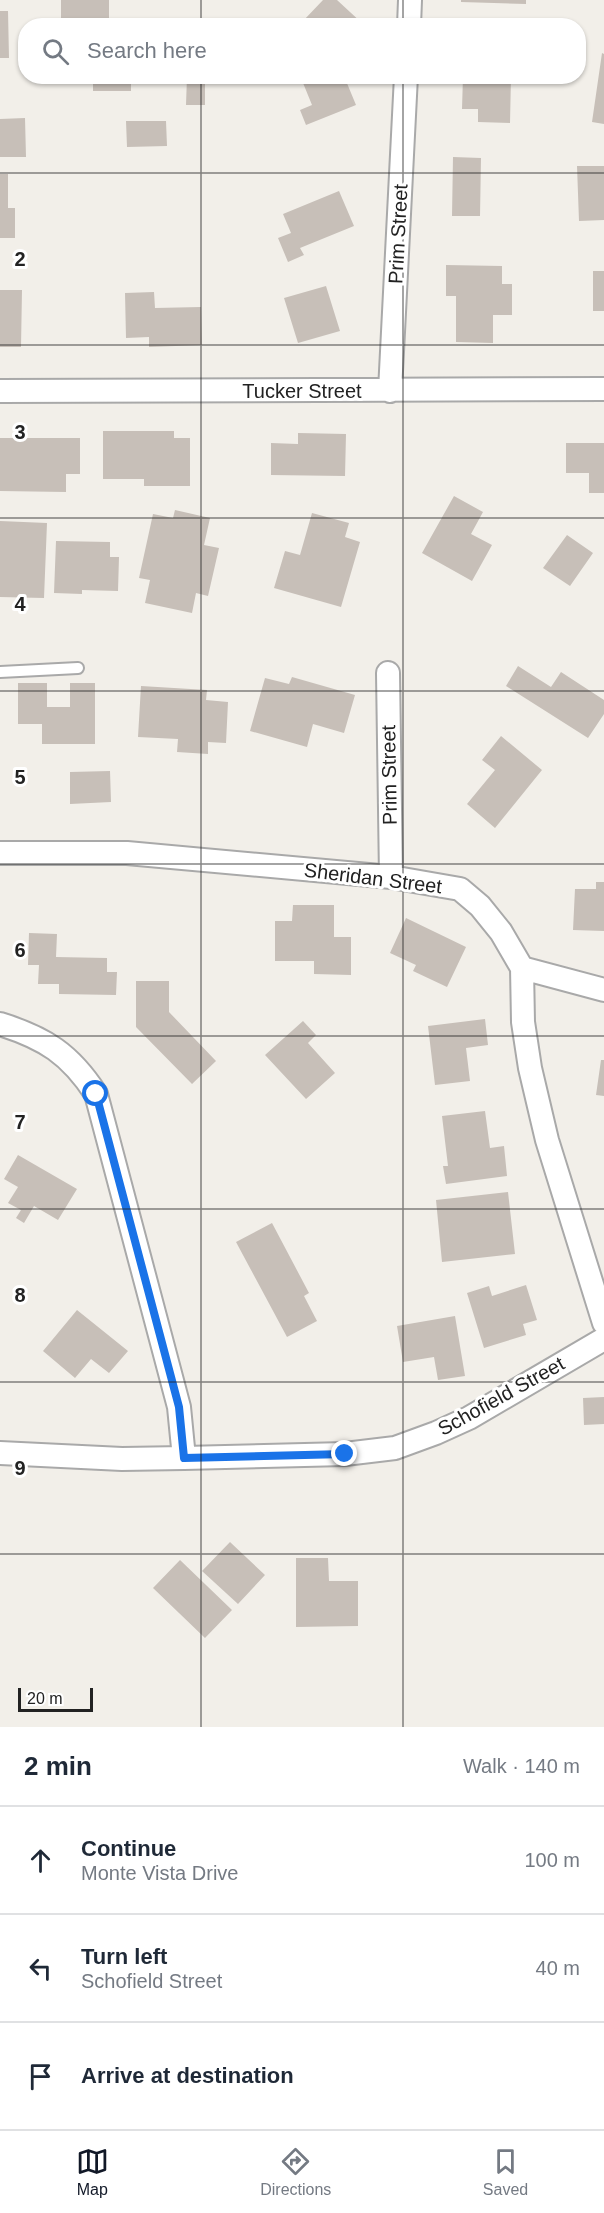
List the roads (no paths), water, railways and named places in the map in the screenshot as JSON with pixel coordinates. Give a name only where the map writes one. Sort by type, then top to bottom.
[{"type":"street","points":[[409,18],[410,0]]},
{"type":"street","name":"Prim Street","points":[[390,391],[406,84]]},
{"type":"street","name":"Tucker Street","points":[[0,392],[604,390]]},
{"type":"street","name":"Prim Street","points":[[388,673],[391,877]]},
{"type":"street","name":"Sheridan Street","points":[[0,853],[127,853],[391,877],[460,889],[480,906],[501,932],[522,968],[523,1022],[530,1068],[548,1140],[604,1323]]},
{"type":"street","points":[[522,968],[604,990]]},
{"type":"street","points":[[0,1024],[21,1030],[67,1057],[82,1072],[96,1094],[179,1407],[184,1458]]},
{"type":"street","name":"Schofield Street","points":[[0,1453],[184,1458],[334,1454],[394,1448],[469,1418],[604,1339]]},
{"type":"lane","points":[[0,672],[78,668]]}]
